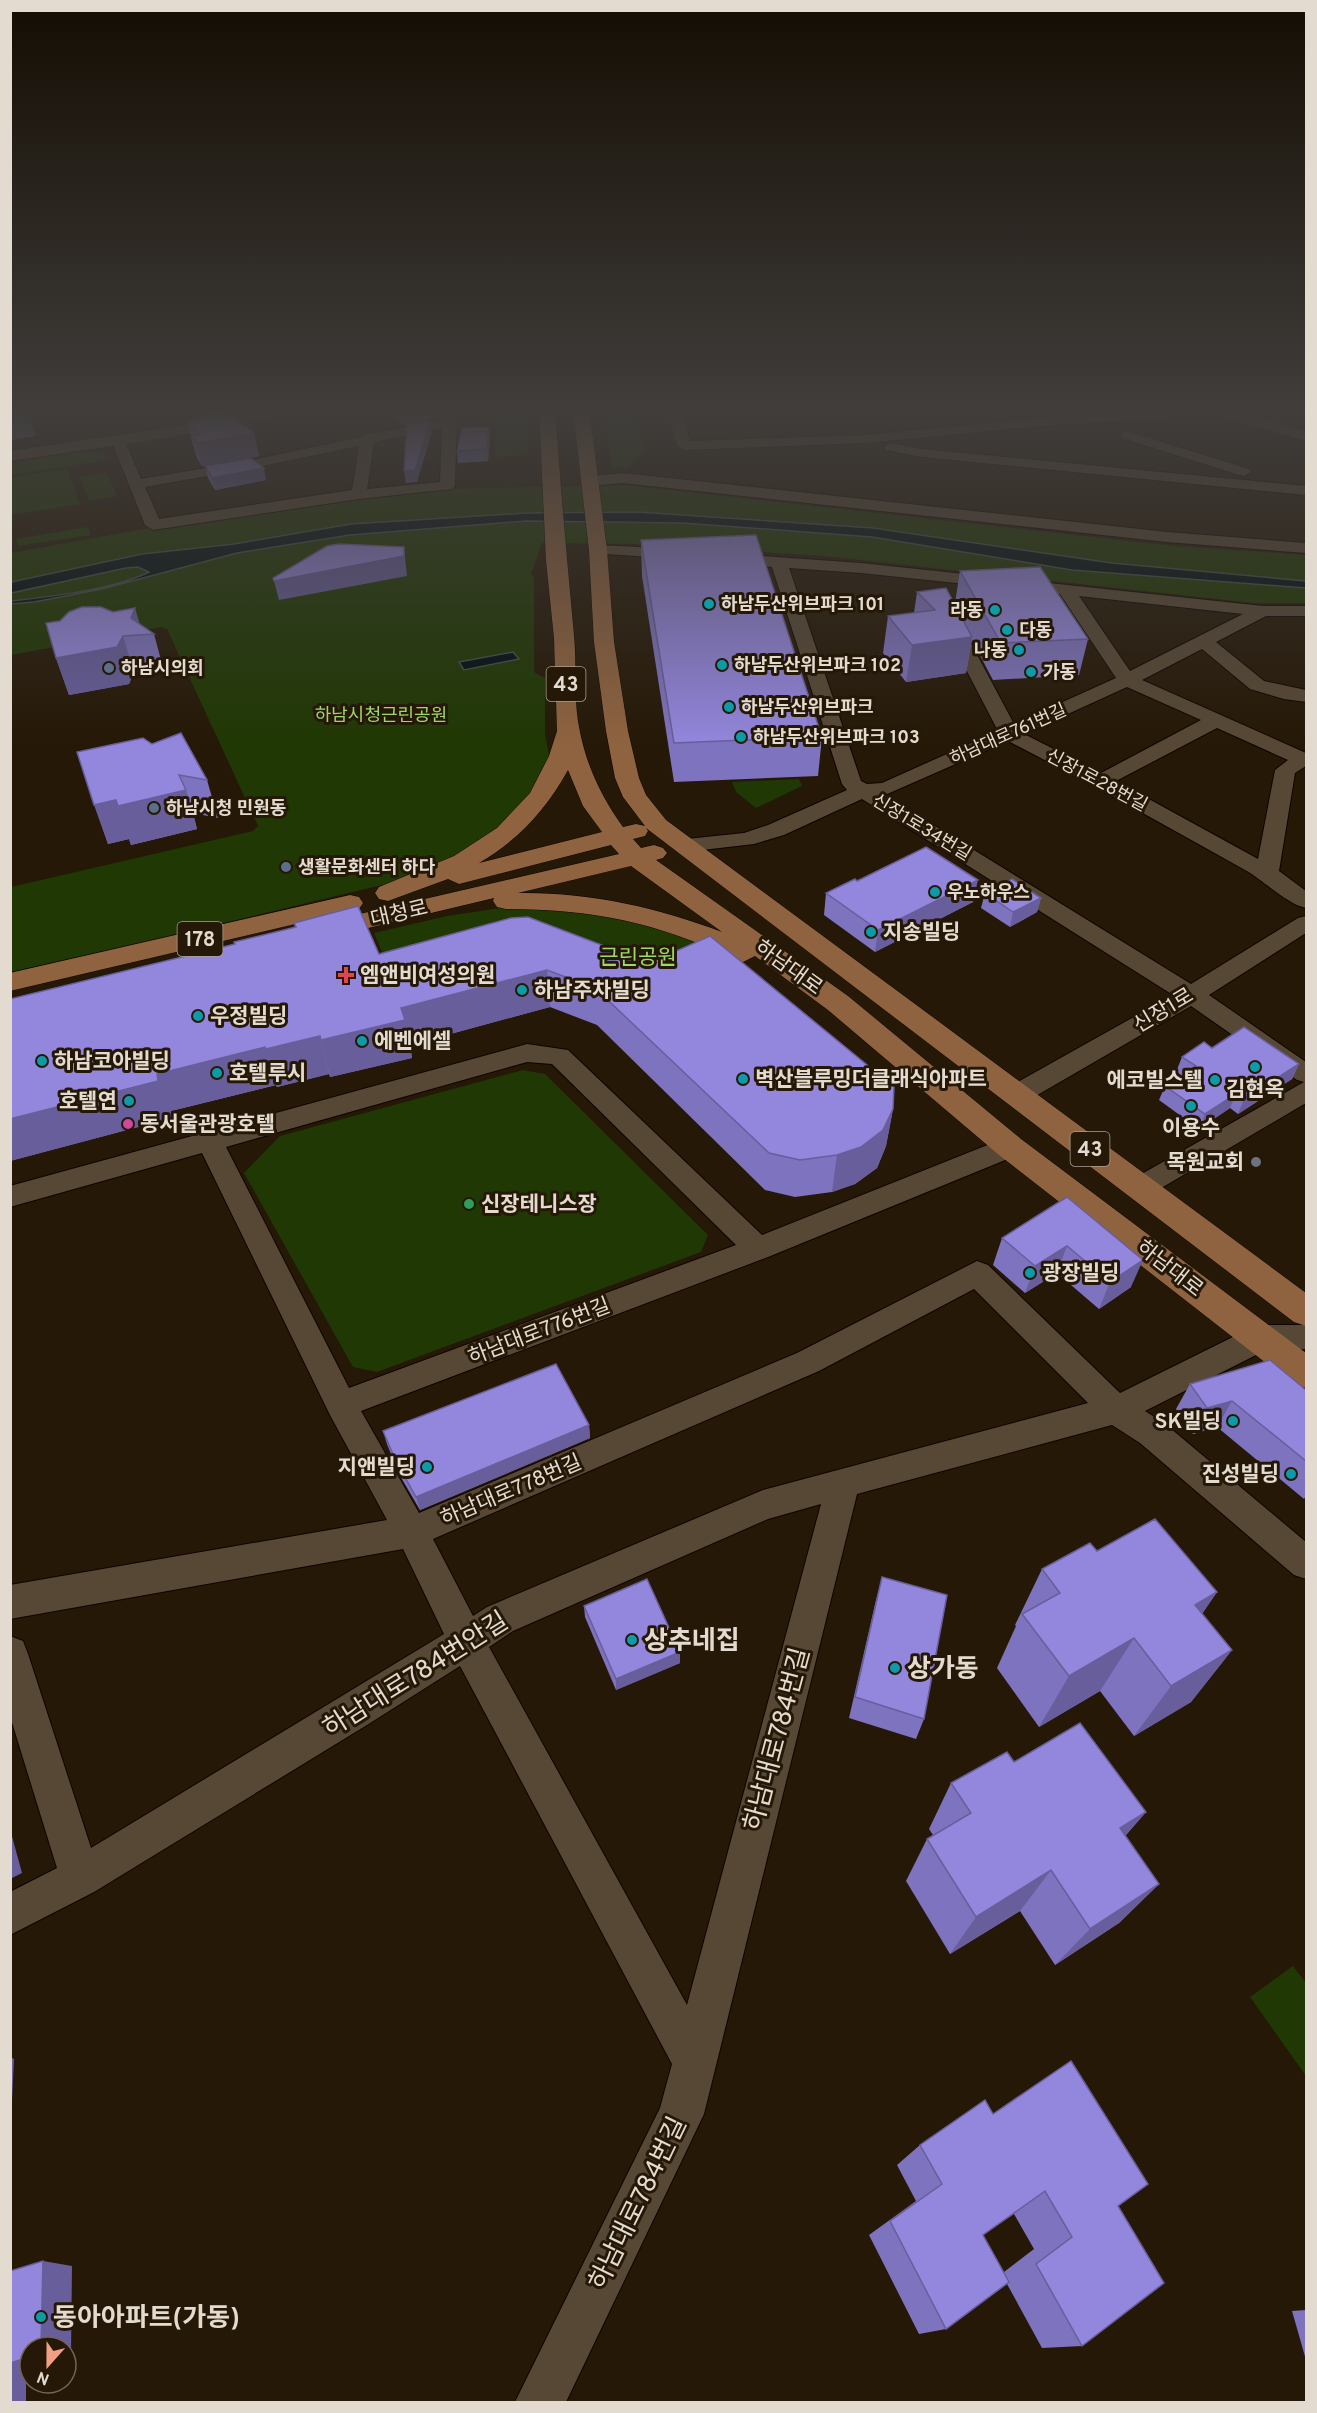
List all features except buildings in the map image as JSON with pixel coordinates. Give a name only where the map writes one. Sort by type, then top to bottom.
[{"type":"main road","name":"하남대로","points":[[554,521],[564,638],[568,731],[583,782],[595,806],[636,858],[838,1003],[1010,1147],[1306,1373]]},
{"type":"main road","name":"하남대로","points":[[595,521],[604,642],[617,731],[627,778],[635,797],[657,825],[1306,1312]]},
{"type":"main road","points":[[393,903],[494,843],[526,817],[536,805],[557,768],[568,731]]},
{"type":"main road","points":[[577,763],[587,767],[593,787],[599,790],[615,789],[627,778]]},
{"type":"main road","name":"대청로","points":[[191,966],[657,825]]},
{"type":"main road","name":"대청로","points":[[10,982],[393,903],[636,858],[685,845]]},
{"type":"main road","points":[[393,903],[542,900],[615,909],[700,933],[838,1003]]},
{"type":"street","points":[[151,521],[153,525],[182,521]]},
{"type":"street","points":[[1016,521],[1167,537],[1306,548]]},
{"type":"street","points":[[597,547],[692,555]]},
{"type":"street","points":[[746,560],[927,576],[1263,611],[1306,611]]},
{"type":"street","name":"신장1로34번길","points":[[778,562],[852,784],[1190,994],[1306,1074]]},
{"type":"street","points":[[927,576],[1009,734]]},
{"type":"street","points":[[1066,590],[1126,680],[1305,759]]},
{"type":"street","name":"하남대로761번길","points":[[685,845],[746,839],[776,830],[862,792],[886,789],[1126,680],[1263,611]]},
{"type":"street","points":[[1203,641],[1257,685],[1284,693],[1306,696]]},
{"type":"street","points":[[1101,781],[1217,720]]},
{"type":"street","name":"신장1로28번길","points":[[1009,734],[1101,781],[1266,873],[1306,901]]},
{"type":"street","points":[[1266,873],[1285,770],[1305,759]]},
{"type":"street","name":"하남대로761번길","points":[[657,825],[746,839]]},
{"type":"street","name":"신장1로","points":[[1018,1094],[1175,1005],[1306,923]]},
{"type":"street","points":[[10,1197],[527,1053],[559,1056],[758,1249]]},
{"type":"street","points":[[1141,1187],[1306,1091]]},
{"type":"street","points":[[210,1142],[341,1406],[412,1532],[466,1641],[695,2063]]},
{"type":"street","name":"하남대로776번길","points":[[341,1406],[758,1249],[1010,1147]]},
{"type":"street","name":"하남대로778번길","points":[[10,1602],[412,1532],[808,1362],[977,1273],[1116,1410]]},
{"type":"street","points":[[843,1483],[1116,1410],[1260,1338],[1306,1337]]},
{"type":"street","points":[[1116,1410],[1152,1433],[1306,1563]]},
{"type":"street","name":"하남대로784번안길","points":[[10,1914],[80,1878],[354,1712],[500,1619],[763,1505],[843,1483]]},
{"type":"street","name":"하남대로784번길","points":[[540,2403],[681,2114],[744,1860],[843,1483]]},
{"type":"street","points":[[10,1654],[80,1878]]},
{"type":"green space","name":"하남시청근린공원","points":[[196,521],[945,521],[1174,546],[1306,555],[1306,603],[1254,603],[824,556],[634,544],[542,543],[531,574],[534,577],[534,668],[535,673],[545,678],[545,734],[551,766],[507,827],[436,872],[11,974],[11,887],[253,831],[258,826],[167,629],[161,627],[11,655],[11,553]]},
{"type":"green space","points":[[88,527],[91,535],[18,546],[16,539]]},
{"type":"green space","points":[[799,779],[802,786],[756,808],[736,792],[732,782]]},
{"type":"green space","name":"근린공원","points":[[507,907],[610,914],[697,940],[725,957],[397,988],[374,933],[447,916]]},
{"type":"green space","name":"신장테니스장","points":[[523,1070],[545,1074],[708,1235],[701,1252],[377,1372],[353,1367],[244,1173],[280,1136]]},
{"type":"green space","points":[[1293,1966],[1306,1983],[1306,2076],[1250,1997]]},
{"type":"shaded area","points":[[405,521],[764,521],[873,528],[1112,563],[1306,581],[1306,588],[1072,570],[872,537],[683,523],[526,521],[350,535],[237,553],[102,589],[11,604],[12,601],[100,588],[149,572],[138,567],[126,568],[11,593],[11,582],[142,554],[234,544],[351,524]]},
{"type":"shaded area","points":[[513,652],[519,659],[464,670],[459,662]]},
{"type":"place","name":"하남두산위브파크 101","points":[[709,604]]},
{"type":"place","name":"라동","points":[[995,610]]},
{"type":"place","name":"다동","points":[[1007,630]]},
{"type":"place","name":"나동","points":[[1019,650]]},
{"type":"place","name":"하남두산위브파크 102","points":[[722,665]]},
{"type":"place","name":"하남시의회","points":[[109,668]]},
{"type":"place","name":"가동","points":[[1031,672]]},
{"type":"place","name":"하남두산위브파크","points":[[729,707]]},
{"type":"place","name":"하남두산위브파크 103","points":[[741,737]]},
{"type":"place","name":"하남시청 민원동","points":[[154,808]]},
{"type":"place","name":"생활문화센터 하다","points":[[286,867]]},
{"type":"place","name":"우노하우스","points":[[935,892]]},
{"type":"place","name":"지송빌딩","points":[[871,932]]},
{"type":"place","name":"엠앤비여성의원","points":[[346,975]]},
{"type":"place","name":"하남주차빌딩","points":[[522,990]]},
{"type":"place","name":"우정빌딩","points":[[198,1016]]},
{"type":"place","name":"에벤에셀","points":[[362,1041]]},
{"type":"place","name":"하남코아빌딩","points":[[42,1061]]},
{"type":"place","name":"김현옥","points":[[1255,1067]]},
{"type":"place","name":"호텔루시","points":[[217,1073]]},
{"type":"place","name":"벽산블루밍더클래식아파트","points":[[743,1079]]},
{"type":"place","name":"에코빌스텔","points":[[1215,1080]]},
{"type":"place","name":"호텔연","points":[[129,1101]]},
{"type":"place","name":"이용수","points":[[1191,1106]]},
{"type":"place","name":"동서울관광호텔","points":[[128,1124]]},
{"type":"place","name":"목원교회","points":[[1256,1162]]},
{"type":"place","name":"신장테니스장","points":[[469,1204]]},
{"type":"place","name":"광장빌딩","points":[[1030,1273]]},
{"type":"place","name":"SK빌딩","points":[[1233,1421]]},
{"type":"place","name":"지앤빌딩","points":[[427,1467]]},
{"type":"place","name":"진성빌딩","points":[[1291,1474]]},
{"type":"place","name":"상추네집","points":[[632,1640]]},
{"type":"place","name":"상가동","points":[[895,1668]]},
{"type":"place","name":"동아아파트(가동)","points":[[41,2317]]}]
